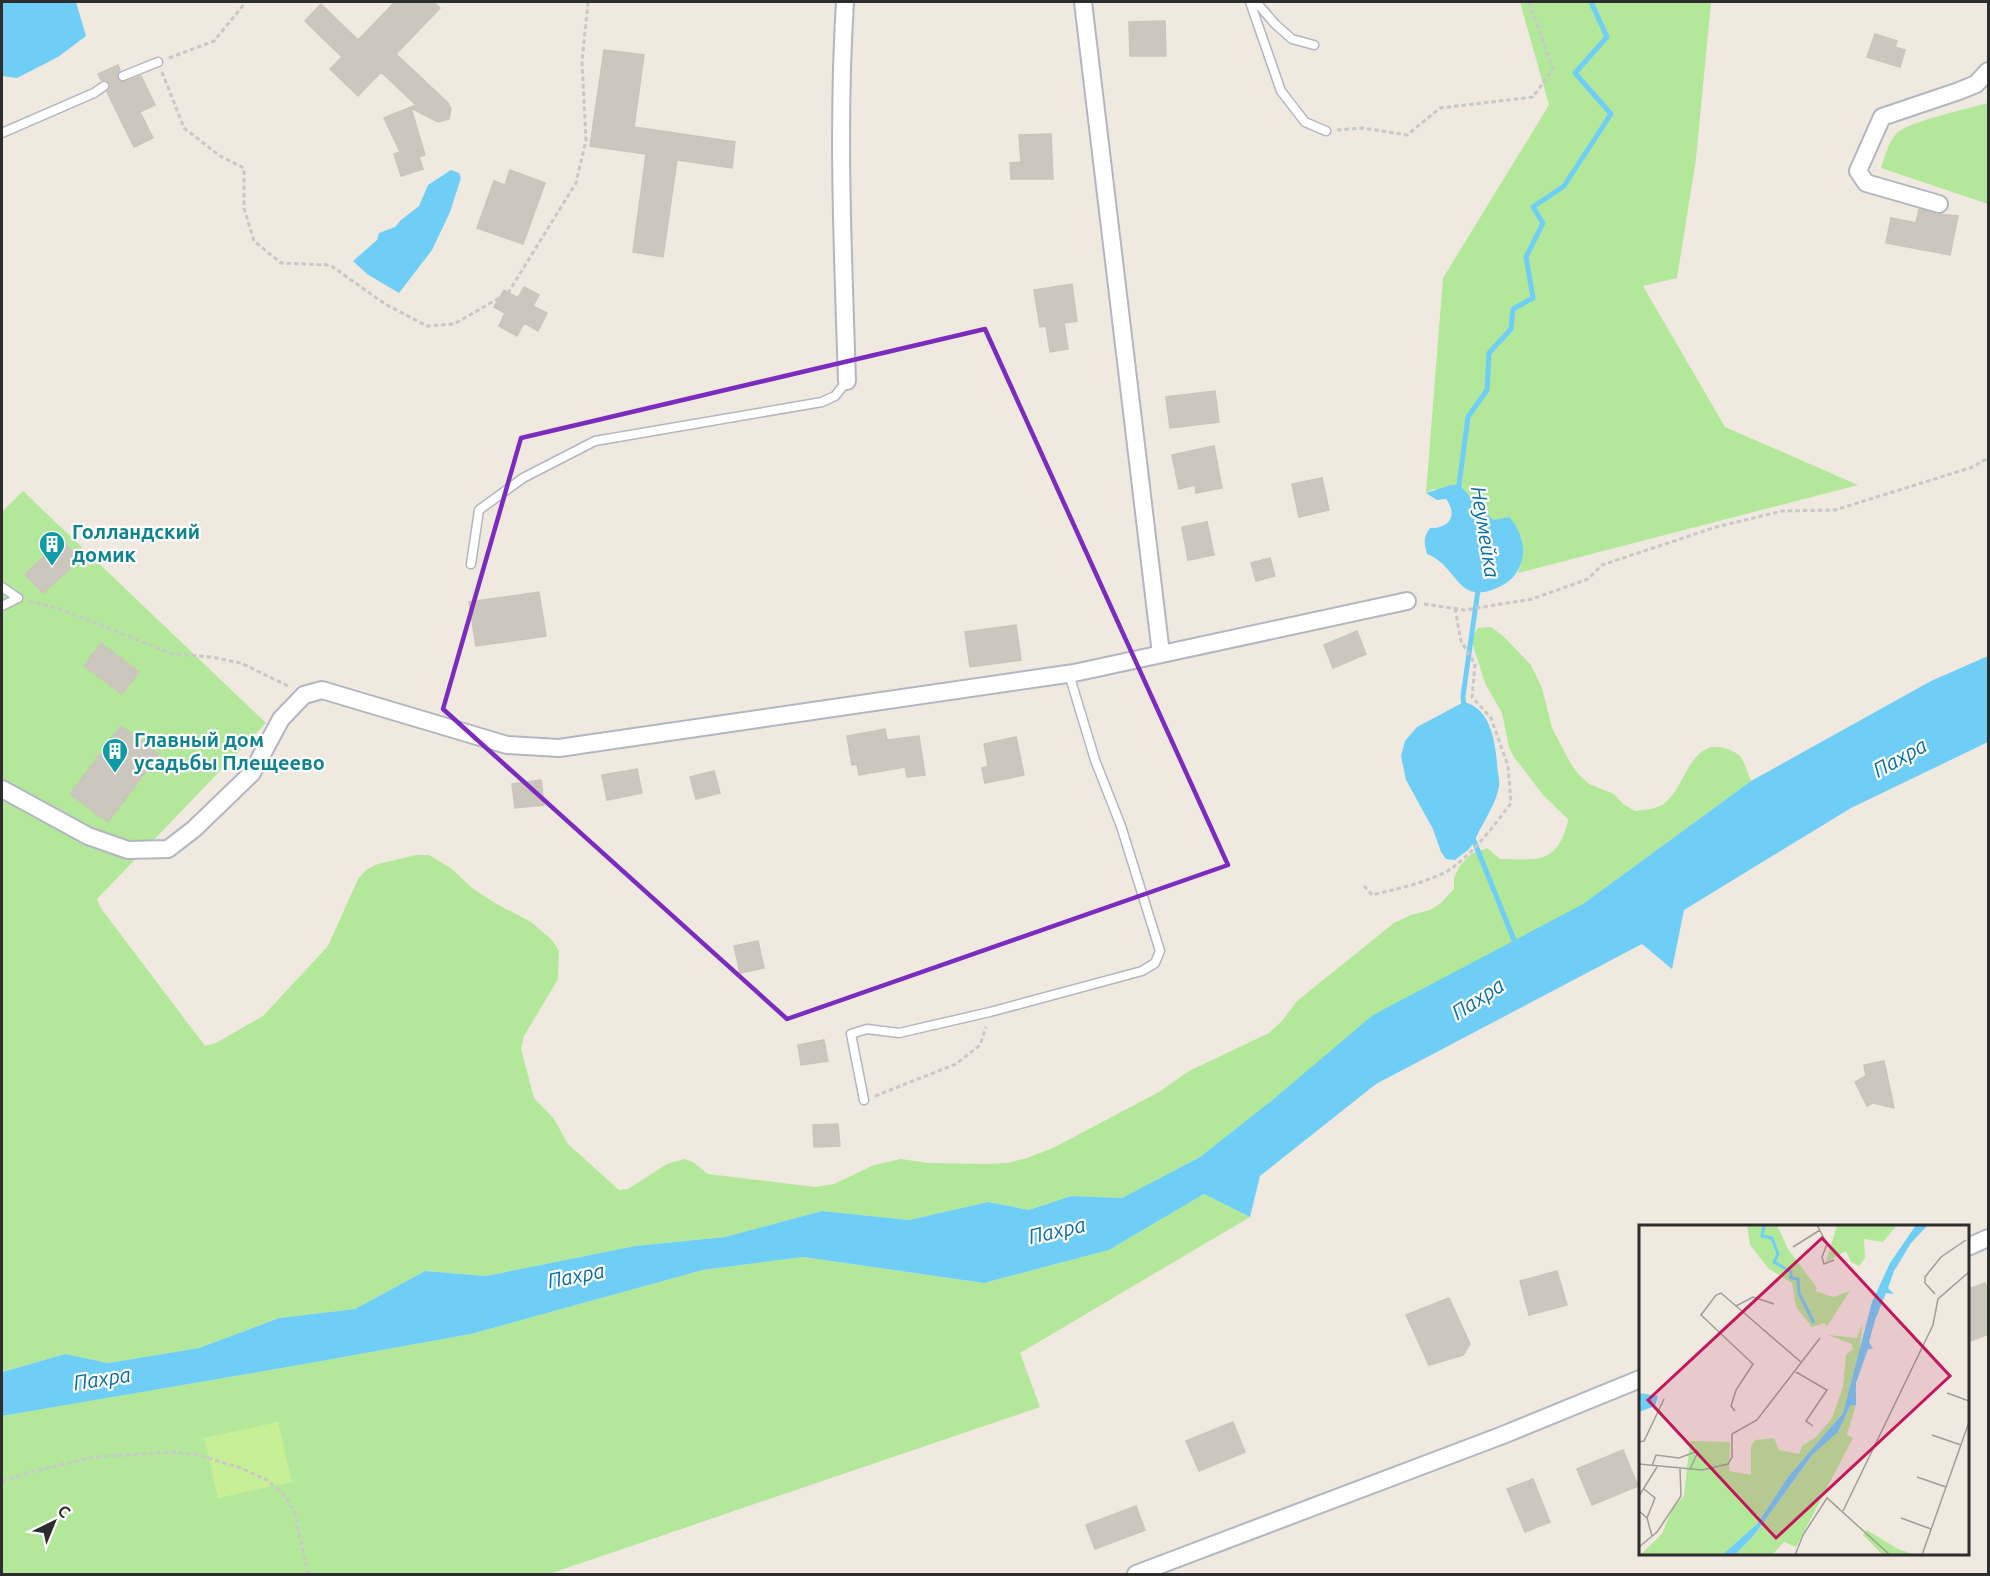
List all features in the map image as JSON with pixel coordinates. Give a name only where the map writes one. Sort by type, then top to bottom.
[{"type":"street","points":[[845,2],[840,72],[847,381]]},
{"type":"street","points":[[1083,2],[1161,654]]},
{"type":"street","points":[[1939,204],[1866,183],[1858,171],[1882,117],[1976,84],[1989,71]]},
{"type":"street","points":[[2,789],[88,836],[128,850],[168,849],[194,829],[252,773],[281,719],[304,695],[322,690],[507,745],[559,748],[1068,674],[1407,601]]},
{"type":"street","points":[[1969,1247],[1989,1238]]},
{"type":"street","points":[[1136,1575],[1503,1435],[1639,1380]]},
{"type":"lane","points":[[1250,2],[1281,90],[1305,122],[1326,131]]},
{"type":"lane","points":[[1256,2],[1292,39],[1314,45]]},
{"type":"lane","points":[[123,76],[158,62]]},
{"type":"lane","points":[[2,133],[94,93],[104,86]]},
{"type":"lane","points":[[471,564],[479,510],[523,478],[595,441],[822,402],[835,396],[847,381]]},
{"type":"lane","points":[[2,587],[18,598],[2,606]]},
{"type":"lane","points":[[864,1100],[851,1034],[867,1029],[899,1032],[990,1012],[1142,971],[1155,963],[1160,951],[1068,674]]},
{"type":"path","points":[[246,2],[214,41],[158,62],[184,128],[220,156],[244,168],[244,208],[254,241],[280,263],[330,266],[385,304],[427,326],[454,324],[508,293],[576,183],[586,140],[582,62],[588,2]]},
{"type":"path","points":[[1326,131],[1363,128],[1407,135],[1440,108],[1533,98],[1553,69],[1529,2]]},
{"type":"path","points":[[1407,601],[1465,610],[1532,599],[1588,579],[1602,565],[1716,527],[1782,511],[1835,510],[1973,467],[1989,458]]},
{"type":"path","points":[[18,598],[60,609],[173,654],[211,657],[241,663],[304,695]]},
{"type":"path","points":[[1364,886],[1372,895],[1408,886],[1450,869],[1494,826],[1511,802],[1508,766],[1491,718],[1472,697],[1475,664],[1461,642],[1455,608]]},
{"type":"path","points":[[864,1100],[956,1064],[980,1045],[990,1012]]},
{"type":"path","points":[[2,1481],[93,1457],[174,1452],[199,1455],[241,1467],[267,1480],[286,1497],[295,1514],[308,1575]]},
{"type":"highlighted area","points":[[985,329],[1228,865],[787,1019],[443,709],[521,438]]},
{"type":"green space","points":[[1520,2],[1711,2],[1696,159],[1677,278],[1643,286],[1725,427],[1858,485],[1518,573],[1523,555],[1501,518],[1493,521],[1477,502],[1434,489],[1426,493],[1443,278],[1549,105]]},
{"type":"green space","points":[[1988,103],[1988,204],[1881,168],[1891,142],[1902,129],[1925,120]]},
{"type":"green space","points":[[23,491],[266,723],[97,899],[100,907],[205,1046],[216,1043],[263,1016],[328,946],[358,879],[366,870],[378,864],[416,855],[429,855],[452,869],[472,888],[531,922],[552,940],[559,951],[558,979],[524,1036],[521,1049],[534,1098],[554,1119],[568,1144],[619,1190],[628,1189],[667,1164],[684,1159],[693,1162],[708,1174],[815,1187],[834,1184],[874,1165],[901,1159],[928,1163],[988,1164],[1007,1163],[1027,1158],[1053,1148],[1159,1092],[1189,1071],[1269,1033],[1282,1021],[1297,1001],[1394,923],[1430,910],[1441,903],[1454,889],[1454,878],[1459,867],[1471,854],[1487,848],[1500,859],[1522,860],[1548,855],[1560,842],[1568,819],[1543,795],[1509,747],[1502,713],[1485,683],[1471,639],[1478,628],[1491,627],[1531,665],[1542,688],[1552,728],[1579,775],[1589,784],[1614,794],[1623,804],[1635,811],[1662,805],[1670,798],[1697,757],[1705,750],[1715,747],[1729,750],[1740,756],[1751,781],[1583,904],[1276,1097],[1200,1157],[1122,1198],[1071,1196],[1029,1210],[988,1202],[909,1220],[822,1211],[725,1237],[635,1246],[486,1276],[425,1271],[355,1309],[279,1318],[199,1348],[108,1363],[65,1354],[2,1372],[2,512]]},
{"type":"green space","points":[[1204,1194],[1250,1217],[1020,1353],[1040,1407],[549,1574],[2,1574],[2,1416],[471,1334],[703,1270],[803,1257],[984,1283],[1109,1250]]},
{"type":"green space","points":[[278,1422],[292,1482],[218,1498],[204,1438]]},
{"type":"water","points":[[2,2],[76,2],[86,36],[58,57],[17,78],[2,76]]},
{"type":"water","points":[[451,170],[459,173],[461,178],[450,212],[432,250],[399,293],[367,274],[353,261],[377,240],[379,233],[395,227],[419,206],[428,185]]},
{"type":"water","points":[[1451,485],[1459,485],[1493,520],[1509,517],[1519,531],[1523,555],[1516,573],[1504,585],[1485,592],[1466,589],[1446,567],[1427,554],[1426,534],[1430,528],[1437,528],[1447,523],[1450,520],[1451,510],[1446,499],[1437,500],[1426,493]]},
{"type":"water","name":"Пахра","points":[[1988,656],[1988,742],[1851,808],[1684,910],[1672,969],[1642,944],[1376,1084],[1260,1176],[1250,1217],[1204,1194],[1109,1250],[984,1283],[803,1257],[703,1270],[471,1334],[2,1416],[2,1372],[65,1354],[108,1363],[199,1348],[279,1318],[355,1309],[425,1271],[486,1276],[635,1246],[725,1237],[822,1211],[909,1220],[988,1202],[1029,1210],[1071,1196],[1122,1198],[1200,1157],[1276,1097],[1373,1015],[1583,904],[1751,781],[1931,681]]},
{"type":"water","points":[[1464,702],[1480,711],[1490,726],[1495,745],[1499,783],[1498,793],[1474,842],[1455,860],[1446,859],[1441,852],[1433,829],[1406,780],[1401,756],[1405,741],[1417,727]]},
{"type":"building","points":[[395,2],[433,2],[440,8],[396,54],[448,103],[451,109],[449,119],[438,122],[411,108],[425,155],[419,157],[423,169],[401,176],[394,154],[400,152],[384,118],[416,105],[381,72],[358,96],[330,69],[342,57],[305,21],[321,4],[358,40]]},
{"type":"building","points":[[1165,21],[1166,56],[1130,56],[1129,22]]},
{"type":"building","points":[[1875,34],[1897,41],[1895,47],[1905,50],[1900,67],[1867,57]]},
{"type":"building","points":[[604,50],[644,55],[634,127],[735,142],[732,168],[677,160],[663,257],[633,252],[646,154],[590,146]]},
{"type":"building","points":[[118,65],[119,81],[125,82],[141,76],[155,105],[140,112],[153,138],[134,147],[107,92],[110,83],[101,80],[98,74]]},
{"type":"building","points":[[1051,134],[1053,179],[1011,179],[1010,163],[1021,162],[1019,135]]},
{"type":"building","points":[[510,170],[545,183],[523,244],[477,228],[494,181],[505,185]]},
{"type":"building","points":[[1919,209],[1936,214],[1958,216],[1950,255],[1886,243],[1891,218],[1916,223]]},
{"type":"building","points":[[1072,284],[1077,321],[1064,323],[1068,349],[1050,352],[1046,326],[1040,327],[1034,290]]},
{"type":"building","points":[[524,287],[539,295],[533,306],[547,313],[538,331],[524,323],[517,336],[499,326],[505,313],[494,307],[504,290],[518,298]]},
{"type":"building","points":[[1215,391],[1219,422],[1170,428],[1166,397]]},
{"type":"building","points":[[1214,446],[1222,488],[1196,493],[1195,485],[1179,489],[1172,455]]},
{"type":"building","points":[[1322,478],[1329,510],[1299,517],[1292,484]]},
{"type":"building","points":[[1207,522],[1214,555],[1188,560],[1182,527]]},
{"type":"building","name":"Голландский домик","points":[[62,540],[80,560],[43,593],[25,574]]},
{"type":"building","points":[[1270,558],[1275,576],[1256,581],[1251,563]]},
{"type":"building","points":[[539,592],[546,636],[476,646],[469,602]]},
{"type":"building","points":[[1016,625],[1021,660],[970,667],[965,632]]},
{"type":"building","points":[[1357,631],[1366,654],[1333,668],[1324,645]]},
{"type":"building","points":[[101,643],[139,672],[122,694],[84,666]]},
{"type":"building","name":"Главный дом усадьбы Плещеево","points":[[121,726],[159,754],[108,822],[70,794]]},
{"type":"building","points":[[885,729],[887,740],[919,736],[925,775],[907,777],[905,767],[859,775],[857,764],[852,765],[847,736]]},
{"type":"building","points":[[1016,737],[1024,775],[985,783],[982,768],[988,766],[984,744]]},
{"type":"building","points":[[637,769],[642,793],[607,800],[602,775]]},
{"type":"building","points":[[714,771],[720,793],[696,799],[690,777]]},
{"type":"building","points":[[541,780],[544,805],[515,808],[512,784]]},
{"type":"building","points":[[758,941],[764,968],[740,973],[734,946]]},
{"type":"building","points":[[824,1040],[828,1061],[801,1065],[798,1045]]},
{"type":"building","points":[[1884,1061],[1894,1108],[1873,1103],[1867,1106],[1855,1082],[1866,1076],[1864,1065]]},
{"type":"building","points":[[838,1124],[840,1146],[814,1147],[813,1125]]},
{"type":"building","points":[[1557,1271],[1567,1305],[1529,1315],[1520,1281]]},
{"type":"building","points":[[1985,1283],[1989,1293],[1989,1334],[1969,1342],[1969,1289]]},
{"type":"building","points":[[1449,1298],[1470,1344],[1463,1355],[1429,1365],[1406,1315]]},
{"type":"building","points":[[1233,1422],[1245,1452],[1199,1471],[1186,1441]]},
{"type":"building","points":[[1623,1450],[1638,1486],[1592,1505],[1577,1469]]},
{"type":"building","points":[[1533,1479],[1550,1522],[1525,1532],[1507,1489]]},
{"type":"building","points":[[1136,1506],[1145,1530],[1095,1549],[1086,1525]]},
{"type":"waterway","name":"Неумейка","points":[[1460,492],[1468,417],[1487,390],[1489,353],[1511,329],[1513,309],[1533,298],[1526,257],[1543,223],[1533,207],[1564,186],[1611,114],[1575,73],[1607,37],[1591,2]]},
{"type":"waterway","name":"Неумейка","points":[[1464,708],[1463,696],[1478,590]]},
{"type":"waterway","name":"Неумейка","points":[[1472,836],[1516,945]]},
{"type":"place","name":"Голландский домик","points":[[52,567]]},
{"type":"place","name":"Главный дом усадьбы Плещеево","points":[[115,774]]}]
